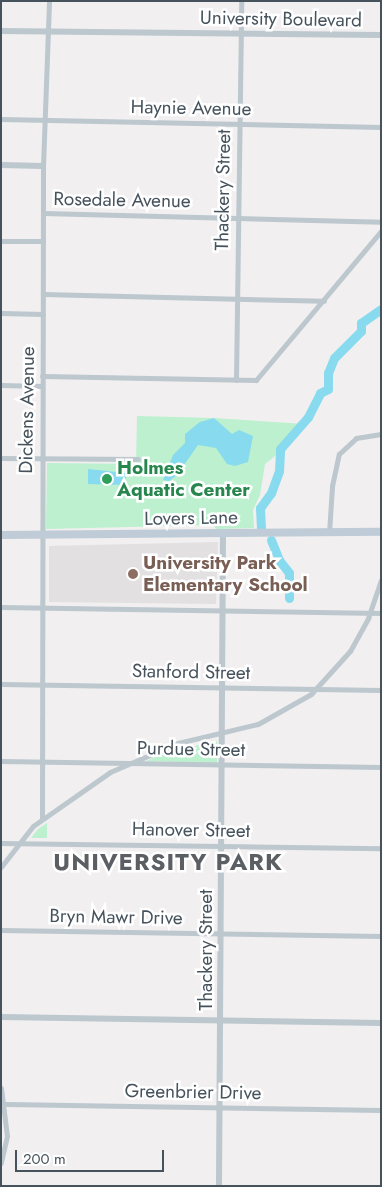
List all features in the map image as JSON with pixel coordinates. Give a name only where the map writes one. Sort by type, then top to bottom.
[{"type":"main road","name":"Lovers Lane","points":[[1,535],[381,532]]},
{"type":"street","name":"Dickens Avenue","points":[[42,819],[44,608],[41,458],[43,166],[47,120],[49,1]]},
{"type":"street","name":"Thackery Street","points":[[236,380],[241,1]]},
{"type":"street","name":"University Boulevard","points":[[1,31],[48,29],[381,36]]},
{"type":"street","name":"Haynie Avenue","points":[[1,119],[381,127]]},
{"type":"street","points":[[1,165],[43,166]]},
{"type":"street","name":"Rosedale Avenue","points":[[43,213],[381,222]]},
{"type":"street","points":[[42,376],[259,379],[381,231]]},
{"type":"street","points":[[1,241],[43,241]]},
{"type":"street","points":[[43,294],[324,300]]},
{"type":"street","points":[[1,313],[42,314]]},
{"type":"street","points":[[1,385],[42,386]]},
{"type":"street","points":[[329,533],[332,486],[339,454],[356,438],[381,434]]},
{"type":"street","points":[[1,458],[138,459]]},
{"type":"street","name":"Thackery Street","points":[[220,1186],[223,534]]},
{"type":"street","points":[[1,867],[17,843],[42,819],[87,786],[127,763],[178,743],[222,733],[270,718],[316,689],[350,651],[370,613],[381,580]]},
{"type":"street","points":[[1,607],[381,613]]},
{"type":"street","name":"Stanford Street","points":[[1,684],[381,690]]},
{"type":"street","name":"Purdue Street","points":[[1,761],[222,766],[381,767]]},
{"type":"street","name":"Hanover Street","points":[[1,843],[381,848]]},
{"type":"street","name":"Bryn Mawr Drive","points":[[1,930],[381,936]]},
{"type":"street","points":[[1,1017],[381,1023]]},
{"type":"street","points":[[1,1088],[6,1104],[6,1147],[1,1162]]},
{"type":"street","name":"Greenbrier Drive","points":[[6,1104],[381,1110]]},
{"type":"shaded area","name":"University Park Elementary School","points":[[218,542],[216,604],[49,602],[49,546]]},
{"type":"green space","points":[[137,416],[214,418],[305,424],[285,448],[265,464],[260,495],[253,510],[254,528],[216,529],[213,525],[46,529],[47,463],[136,464]]},
{"type":"green space","points":[[217,741],[217,763],[146,761],[167,752]]},
{"type":"green space","points":[[47,823],[47,838],[31,838],[38,829]]},
{"type":"water","points":[[214,418],[232,434],[239,430],[253,436],[248,462],[235,466],[227,464],[216,448],[198,445],[177,475],[169,481],[163,480],[173,455],[185,443],[185,434],[200,422]]},
{"type":"water","name":"Holmes Aquatic Center","points":[[88,469],[126,473],[126,485],[88,484]]},
{"type":"waterway","points":[[261,528],[260,508],[271,493],[279,471],[280,449],[308,417],[320,393],[328,389],[328,373],[334,358],[361,331],[361,323],[381,309]]},
{"type":"waterway","points":[[271,540],[279,560],[289,573],[289,598]]},
{"type":"place","name":"Holmes Aquatic Center","points":[[107,479]]},
{"type":"place","name":"University Park Elementary School","points":[[133,574]]},
{"type":"district","name":"UNIVERSITY PARK","points":[[168,862]]}]
